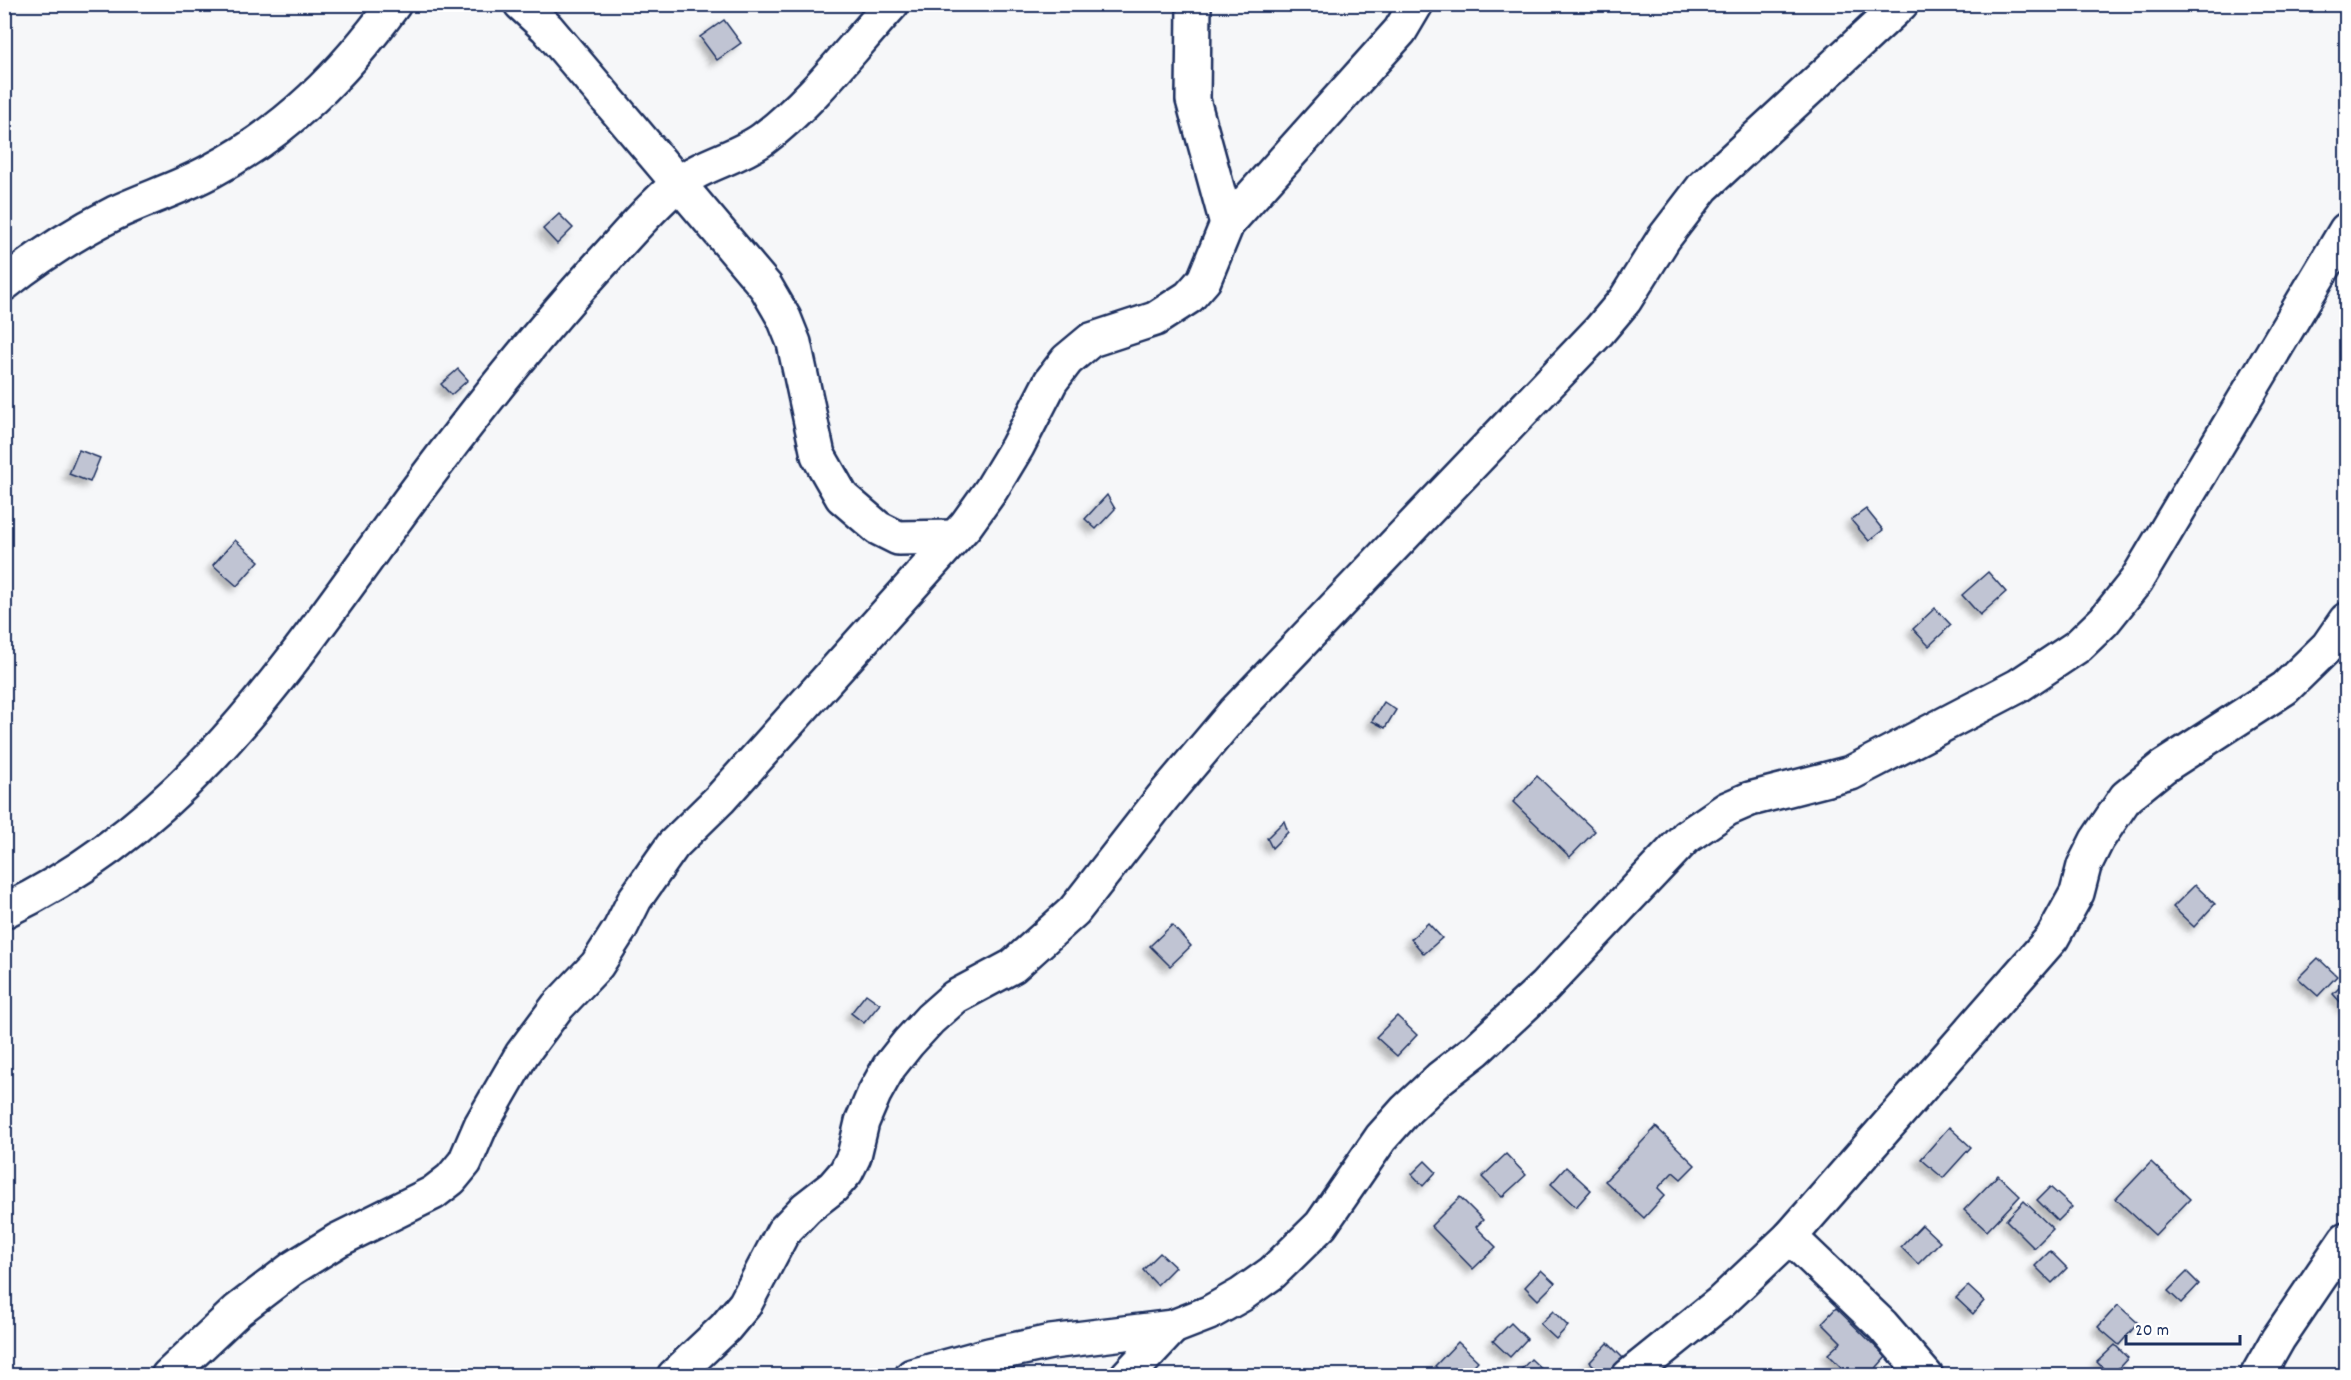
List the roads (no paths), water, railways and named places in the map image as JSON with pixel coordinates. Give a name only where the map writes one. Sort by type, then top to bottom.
[{"type":"street","points":[[4,284],[72,236],[117,212],[211,172],[256,145],[336,78],[394,4]]},
{"type":"street","points":[[521,4],[547,28],[766,287],[784,318],[800,370],[818,456],[842,497],[868,521],[898,538],[955,537]]},
{"type":"street","points":[[4,911],[38,894],[130,831],[173,795],[222,747],[266,696],[478,408],[538,334],[679,182],[743,152],[782,124],[892,4]]},
{"type":"street","points":[[1194,4],[1193,100],[1227,224]]},
{"type":"street","points":[[168,1376],[238,1310],[293,1268],[338,1240],[434,1193],[451,1179],[465,1162],[482,1125],[522,1054],[557,1007],[597,965],[620,929],[635,899],[673,845],[720,799],[955,537],[991,490],[1017,447],[1051,381],[1067,360],[1091,340],[1155,319],[1189,297],[1204,280],[1227,224],[1400,31],[1416,4]]},
{"type":"street","points":[[674,1376],[725,1328],[745,1304],[783,1232],[806,1208],[833,1187],[846,1172],[854,1156],[862,1122],[874,1094],[889,1067],[930,1018],[956,998],[1013,966],[1074,911],[1163,796],[1234,713],[1599,331],[1625,300],[1664,238],[1703,187],[1901,4]]},
{"type":"street","points":[[912,1376],[989,1355],[1051,1342],[1173,1327],[1209,1313],[1241,1295],[1301,1248],[1340,1201],[1381,1138],[1406,1110],[1544,987],[1686,837],[1727,809],[1750,799],[1851,774],[2018,686],[2078,646],[2104,621],[2136,581],[2346,230]]},
{"type":"street","points":[[1629,1376],[1721,1302],[1790,1237],[2052,938],[2077,893],[2084,866],[2097,840],[2126,797],[2163,767],[2285,688],[2321,653],[2346,620]]},
{"type":"street","points":[[1790,1237],[1882,1325],[1926,1376]]},
{"type":"street","points":[[2258,1376],[2278,1339],[2346,1239]]},
{"type":"street","points":[[1126,1376],[1173,1327]]}]
